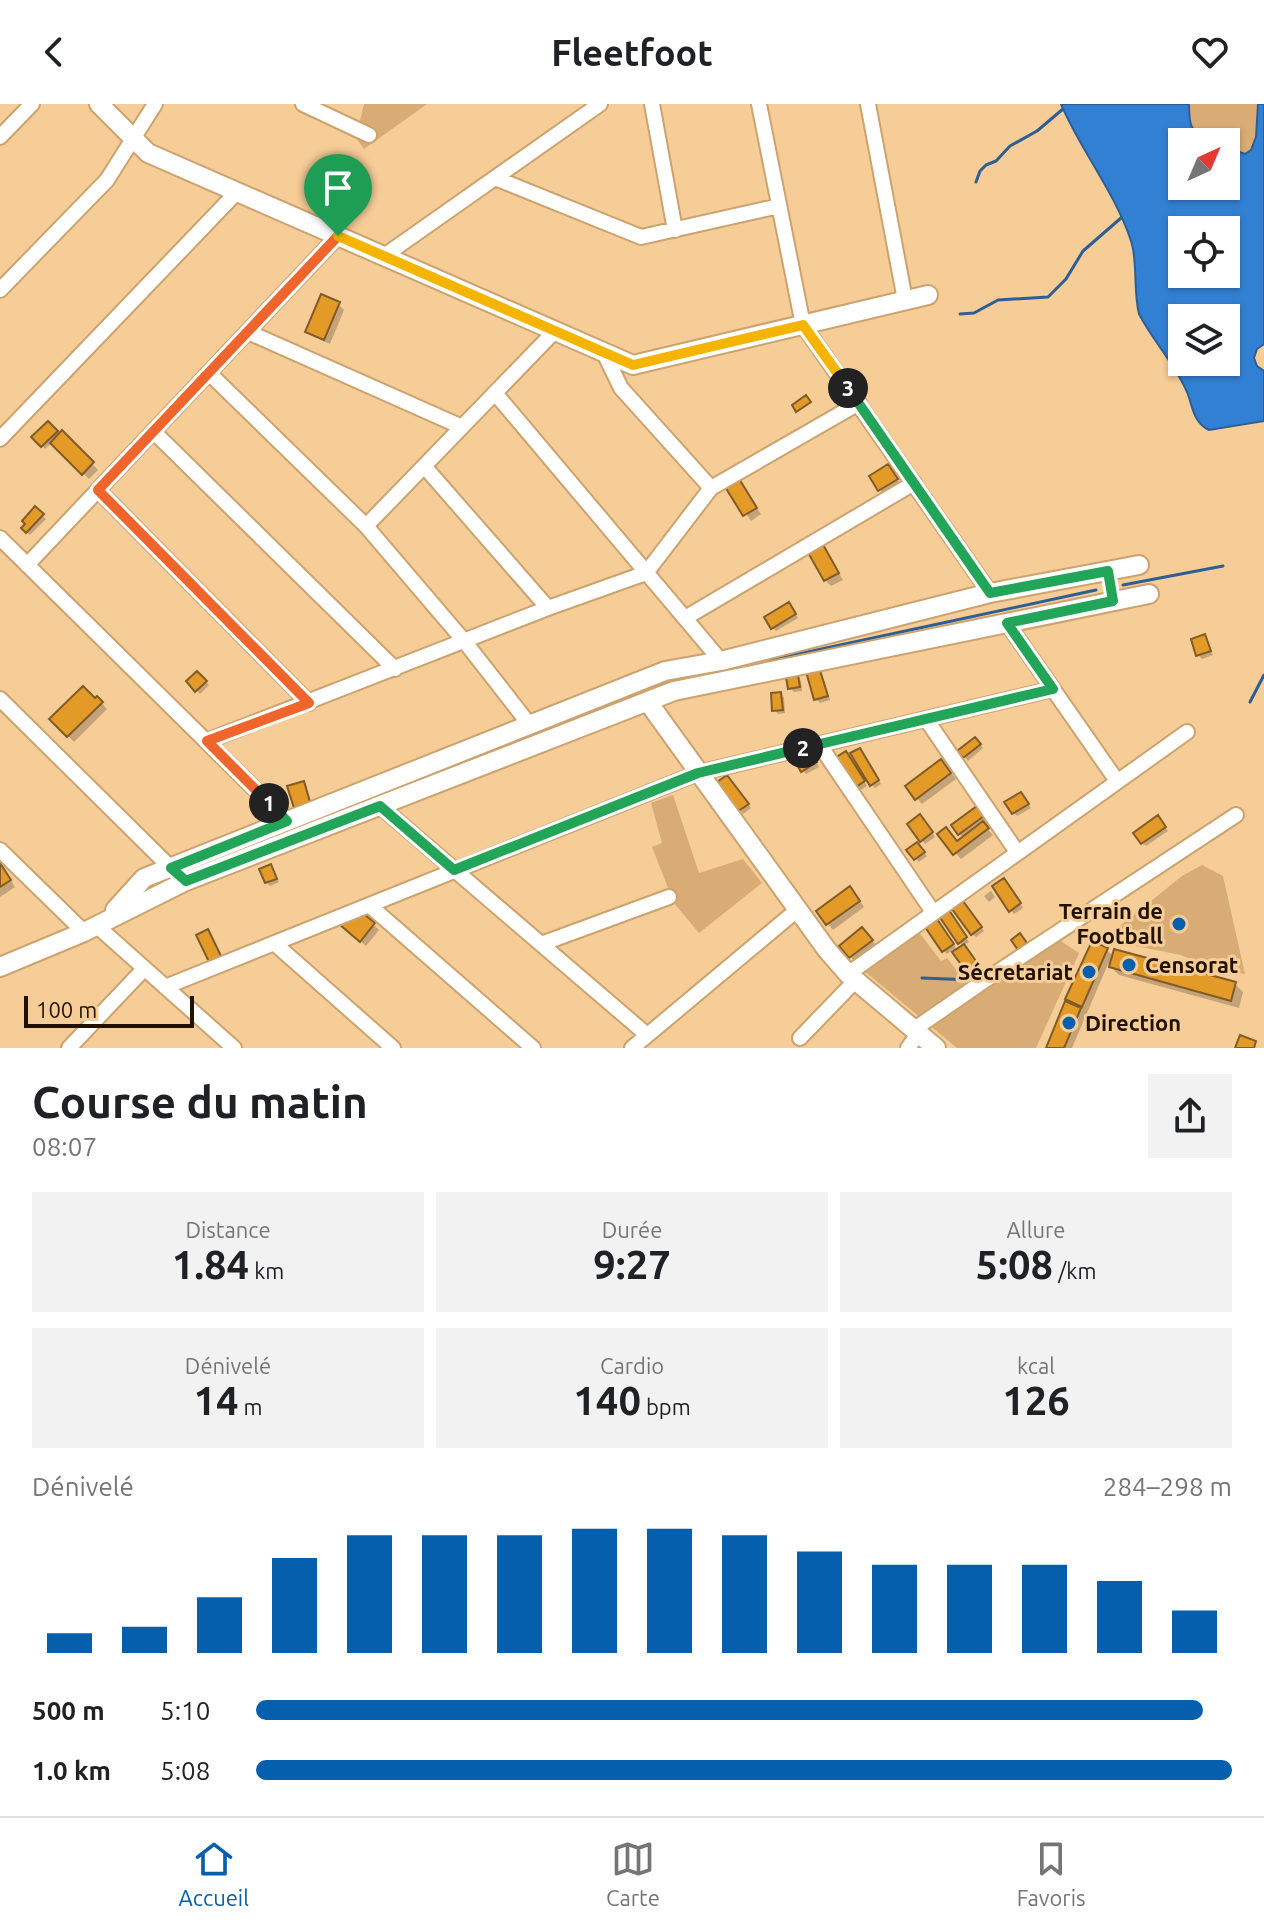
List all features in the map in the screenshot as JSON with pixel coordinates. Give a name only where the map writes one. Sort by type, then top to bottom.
[{"type":"street","points":[[0,137],[32,104]]},
{"type":"street","points":[[99,104],[148,153],[633,365],[928,295]]},
{"type":"street","points":[[0,290],[107,180],[155,104]]},
{"type":"street","points":[[303,104],[369,135]]},
{"type":"street","points":[[384,256],[600,104]]},
{"type":"street","points":[[652,104],[675,230]]},
{"type":"street","points":[[759,104],[803,325],[990,593]]},
{"type":"street","points":[[868,104],[905,300]]},
{"type":"street","points":[[495,178],[641,237],[779,206]]},
{"type":"street","points":[[0,439],[237,192]]},
{"type":"street","points":[[27,565],[338,236]]},
{"type":"street","points":[[248,332],[462,427]]},
{"type":"street","points":[[366,526],[554,332]]},
{"type":"street","points":[[604,353],[621,388],[711,488]]},
{"type":"street","points":[[209,373],[366,526],[465,642],[529,724]]},
{"type":"street","points":[[495,393],[721,661]]},
{"type":"street","points":[[207,741],[646,573],[711,488],[859,403]]},
{"type":"street","points":[[154,432],[395,669]]},
{"type":"street","points":[[424,466],[548,608]]},
{"type":"street","points":[[685,618],[914,483]]},
{"type":"street","points":[[98,490],[309,703]]},
{"type":"street","points":[[0,538],[287,821]]},
{"type":"street","points":[[95,927],[144,878],[665,671],[721,661],[990,593],[1139,565]]},
{"type":"street","points":[[1108,571],[1113,601]]},
{"type":"street","points":[[0,967],[95,927],[186,881],[674,691],[1149,594]]},
{"type":"street","points":[[1007,623],[1117,781]]},
{"type":"street","points":[[165,987],[698,773],[1053,689]]},
{"type":"street","points":[[648,702],[797,910],[852,977],[913,1037],[936,1048]]},
{"type":"street","points":[[2,703],[186,881]]},
{"type":"street","points":[[926,719],[1017,852]]},
{"type":"street","points":[[800,1038],[852,977],[933,912],[1187,732]]},
{"type":"street","points":[[819,744],[933,912]]},
{"type":"street","points":[[380,806],[646,1034]]},
{"type":"street","points":[[913,1037],[1236,815]]},
{"type":"street","points":[[0,850],[95,927],[234,1048]]},
{"type":"street","points":[[541,944],[669,897]]},
{"type":"street","points":[[369,905],[533,1048]]},
{"type":"street","points":[[632,1048],[797,910]]},
{"type":"street","points":[[274,943],[393,1048]]},
{"type":"street","points":[[69,1048],[144,969]]},
{"type":"shaded area","points":[[364,104],[427,104],[364,149],[356,138]]},
{"type":"shaded area","points":[[1189,104],[1258,104],[1256,137],[1251,150],[1245,154],[1240,152],[1240,128],[1193,128]]},
{"type":"shaded area","points":[[673,795],[699,873],[743,859],[762,883],[699,933],[674,903],[652,847],[662,843],[651,803]]},
{"type":"shaded area","name":"Terrain de Football","points":[[1202,865],[1223,876],[1245,974],[1216,970],[1181,955],[1136,946],[1110,934],[1182,876]]},
{"type":"shaded area","points":[[918,931],[941,961],[947,958],[976,996],[1059,940],[1079,953],[1036,1048],[957,1048],[863,970]]},
{"type":"water","points":[[1061,104],[1189,104],[1192,128],[1168,128],[1168,200],[1240,200],[1240,152],[1245,154],[1251,150],[1256,137],[1258,104],[1264,104],[1264,344],[1257,349],[1254,358],[1257,366],[1264,371],[1264,421],[1209,430],[1197,418],[1178,376],[1240,376],[1240,304],[1168,304],[1168,359],[1139,314],[1131,241],[1116,206]]},
{"type":"building","points":[[321,294],[340,302],[324,340],[305,332]]},
{"type":"building","points":[[806,395],[811,402],[796,412],[792,405]]},
{"type":"building","points":[[48,421],[58,431],[41,447],[31,437]]},
{"type":"building","points":[[62,430],[94,462],[82,475],[50,443]]},
{"type":"building","points":[[888,464],[898,479],[878,491],[869,476]]},
{"type":"building","points":[[738,477],[757,508],[743,516],[724,485]]},
{"type":"building","points":[[35,506],[44,514],[26,533],[21,528],[25,524],[22,521]]},
{"type":"building","points":[[821,541],[839,573],[824,581],[806,549]]},
{"type":"building","points":[[789,602],[796,614],[771,629],[764,617]]},
{"type":"building","points":[[1205,634],[1211,651],[1196,656],[1191,639]]},
{"type":"building","points":[[818,664],[828,696],[814,700],[805,668]]},
{"type":"building","points":[[197,671],[207,681],[195,692],[186,681]]},
{"type":"building","points":[[798,675],[800,687],[788,689],[786,677]]},
{"type":"building","points":[[83,686],[103,702],[67,737],[49,719]]},
{"type":"building","points":[[781,692],[783,710],[772,711],[771,693]]},
{"type":"building","points":[[975,737],[981,744],[963,758],[957,751]]},
{"type":"building","points":[[860,748],[879,780],[870,786],[850,753]]},
{"type":"building","points":[[846,751],[865,781],[854,788],[835,758]]},
{"type":"building","points":[[812,754],[817,762],[801,772],[796,763]]},
{"type":"building","points":[[941,759],[951,773],[915,800],[905,786]]},
{"type":"building","points":[[727,775],[749,804],[738,811],[717,782]]},
{"type":"building","points":[[304,781],[310,802],[294,808],[287,786]]},
{"type":"building","points":[[1021,792],[1029,804],[1012,814],[1004,802]]},
{"type":"building","points":[[977,806],[984,816],[958,835],[951,825]]},
{"type":"building","points":[[920,814],[933,832],[920,842],[907,824]]},
{"type":"building","points":[[1158,815],[1166,827],[1141,844],[1133,833]]},
{"type":"building","points":[[983,821],[989,828],[953,855],[937,834],[946,827],[957,841]]},
{"type":"building","points":[[917,842],[925,852],[914,860],[906,850]]},
{"type":"building","points":[[0,863],[11,880],[0,887]]},
{"type":"building","points":[[271,864],[277,879],[265,883],[259,869]]},
{"type":"building","points":[[1004,878],[1021,903],[1009,912],[992,886]]},
{"type":"building","points":[[850,886],[860,901],[826,925],[816,911]]},
{"type":"building","points":[[963,901],[982,927],[971,935],[952,909]]},
{"type":"building","points":[[949,910],[967,937],[958,944],[939,916]]},
{"type":"building","points":[[364,914],[375,923],[360,942],[339,924]]},
{"type":"building","points":[[937,919],[954,944],[942,952],[925,927]]},
{"type":"building","points":[[862,927],[873,940],[849,958],[839,946]]},
{"type":"building","points":[[208,929],[221,956],[209,962],[196,935]]},
{"type":"building","points":[[1020,933],[1027,943],[1018,950],[1011,940]]},
{"type":"building","points":[[1092,941],[1108,948],[1082,1007],[1065,999]]},
{"type":"building","points":[[964,944],[976,961],[965,970],[952,952]]},
{"type":"building","points":[[1114,949],[1236,982],[1231,1001],[1109,967]]},
{"type":"building","points":[[1065,1001],[1081,1008],[1064,1048],[1046,1048]]},
{"type":"building","points":[[1240,1035],[1256,1041],[1254,1048],[1235,1048]]},
{"type":"waterway","points":[[976,182],[986,165],[996,161],[1010,146],[1037,131],[1063,109]]},
{"type":"waterway","points":[[960,314],[974,313],[998,300],[1048,297],[1066,279],[1083,251],[1121,218]]},
{"type":"waterway","points":[[1123,585],[1223,566]]},
{"type":"waterway","points":[[525,739],[673,681],[1096,590]]},
{"type":"waterway","points":[[1250,702],[1264,675]]},
{"type":"waterway","points":[[149,887],[168,880]]},
{"type":"waterway","points":[[922,978],[973,980]]},
{"type":"place","name":"Terrain de Football","points":[[1179,924]]},
{"type":"place","name":"Censorat","points":[[1129,965]]},
{"type":"place","name":"Sécretariat","points":[[1089,972]]},
{"type":"place","name":"Direction","points":[[1069,1023]]},
{"type":"route","points":[[338,236],[633,365],[803,325],[990,593],[1108,571],[1113,601],[1007,623],[1053,689],[698,773],[454,870],[380,806],[186,881],[171,868],[287,821],[207,741],[309,703],[98,490],[338,236]]}]
